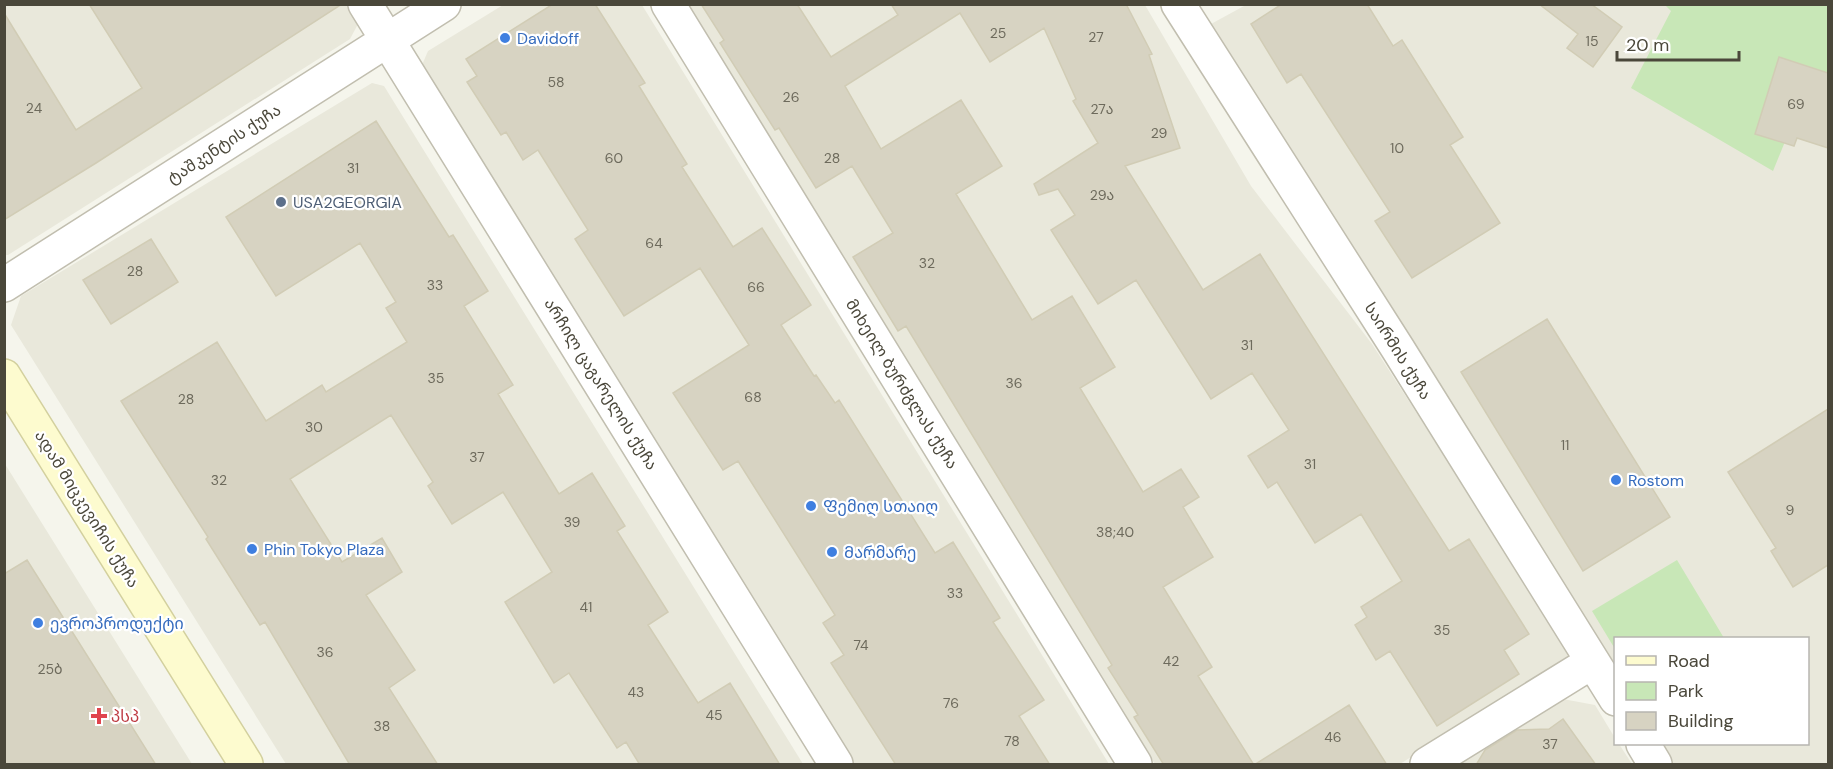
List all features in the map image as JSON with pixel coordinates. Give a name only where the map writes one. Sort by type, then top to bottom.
[{"type":"main road","name":"ადამ მიცკევიჩის ქუჩა","points":[[4,376],[246,765]]},
{"type":"street","name":"არჩილ ცაგარელის ქუჩა","points":[[365,4],[836,765]]},
{"type":"street","name":"ტაშკენტის ქუჩა","points":[[4,285],[444,4]]},
{"type":"street","name":"მიხეილ ბურძგლას ქუჩა","points":[[668,4],[1135,765]]},
{"type":"street","name":"საირმის ქუჩა","points":[[1178,4],[1614,696]]},
{"type":"street","points":[[1427,765],[1593,662]]},
{"type":"street","points":[[1644,745],[1655,765]]},
{"type":"shaded area","points":[[1243,4],[1828,5],[1828,764],[1668,764],[1656,745],[1809,745],[1809,637],[1614,637],[1614,677],[1211,24],[1244,6]]},
{"type":"shaded area","points":[[5,5],[346,5],[358,24],[350,39],[5,255]]},
{"type":"shaded area","points":[[503,5],[642,5],[1109,764],[854,764],[422,65],[428,51]]},
{"type":"shaded area","points":[[686,5],[1145,5],[1251,186],[1372,344],[1573,655],[1400,764],[1155,764]]},
{"type":"shaded area","points":[[372,83],[384,86],[803,764],[286,764],[11,325],[21,296]]},
{"type":"shaded area","points":[[5,464],[192,764],[5,764]]},
{"type":"shaded area","points":[[1552,697],[1595,705],[1614,736],[1614,745],[1620,745],[1632,764],[1442,764]]},
{"type":"green space","points":[[1665,5],[1828,5],[1828,77],[1813,73],[1773,171],[1631,88],[1671,11]]},
{"type":"green space","points":[[1677,560],[1723,637],[1614,637],[1614,647],[1592,611]]},
{"type":"building","points":[[89,4],[342,4],[4,220],[4,13],[76,130],[142,88]]},
{"type":"building","points":[[553,4],[595,4],[645,83],[639,86],[687,164],[682,167],[733,247],[762,228],[811,305],[781,325],[814,376],[816,375],[835,403],[839,400],[935,553],[953,542],[1000,618],[993,622],[1044,700],[1019,716],[1050,765],[896,765],[831,663],[844,655],[823,623],[835,615],[738,461],[723,470],[673,393],[749,345],[700,268],[624,316],[575,239],[588,230],[538,150],[523,160],[506,132],[501,135],[467,82],[477,76],[466,59]]},
{"type":"building","points":[[701,4],[797,4],[831,57],[898,15],[891,4],[1126,4],[1152,54],[1149,55],[1180,148],[1125,166],[1203,290],[1260,254],[1449,551],[1469,539],[1529,634],[1504,650],[1519,674],[1437,726],[1390,651],[1376,660],[1355,625],[1367,617],[1361,607],[1402,581],[1361,514],[1315,543],[1277,482],[1268,488],[1248,456],[1289,430],[1252,373],[1211,399],[1136,280],[1098,304],[1051,230],[1075,215],[1058,189],[1039,195],[1034,184],[1098,143],[1073,101],[1076,99],[1044,28],[990,62],[960,13],[845,86],[881,149],[961,100],[1002,166],[956,194],[1032,320],[1072,296],[1115,367],[1080,388],[1143,492],[1181,469],[1199,497],[1183,507],[1213,557],[1163,587],[1212,667],[1198,676],[1254,765],[1164,765],[1134,717],[1138,715],[1108,668],[1112,665],[906,326],[898,331],[853,257],[893,233],[852,166],[816,188],[779,128],[775,130],[720,43],[724,40]]},
{"type":"building","points":[[1282,4],[1367,4],[1393,46],[1402,40],[1463,137],[1450,145],[1500,223],[1412,278],[1375,221],[1390,212],[1301,74],[1287,83],[1251,24]]},
{"type":"building","points":[[1539,4],[1591,4],[1622,27],[1593,67],[1567,48],[1578,34]]},
{"type":"building","points":[[1779,57],[1828,73],[1828,148],[1797,138],[1794,146],[1755,134]]},
{"type":"building","points":[[376,121],[449,237],[453,235],[488,291],[464,306],[513,385],[498,394],[559,494],[592,473],[625,526],[617,531],[668,612],[648,625],[698,703],[730,683],[780,765],[640,765],[626,742],[617,748],[569,673],[554,683],[505,602],[552,572],[503,492],[452,524],[428,486],[433,482],[391,415],[290,479],[342,562],[382,538],[402,572],[366,595],[415,670],[389,688],[438,765],[350,765],[265,622],[260,625],[206,539],[208,537],[121,401],[217,342],[266,421],[322,385],[326,392],[407,342],[386,308],[396,302],[360,243],[276,296],[226,217]]},
{"type":"building","points":[[151,239],[178,282],[111,324],[83,280]]},
{"type":"building","points":[[1547,319],[1670,517],[1583,571],[1461,372]]},
{"type":"building","points":[[1828,409],[1828,565],[1793,587],[1771,551],[1776,548],[1728,472]]},
{"type":"building","points":[[27,560],[156,765],[4,765],[4,574]]},
{"type":"building","points":[[1349,705],[1387,765],[1254,765]]},
{"type":"building","points":[[1563,719],[1596,765],[1476,765],[1485,750],[1517,730],[1549,729]]},
{"type":"place","name":"Davidoff","points":[[505,38]]},
{"type":"place","name":"USA2GEORGIA","points":[[281,202]]},
{"type":"place","name":"Rostom","points":[[1616,480]]},
{"type":"place","name":"Ფემიღ Სთაიღ","points":[[811,506]]},
{"type":"place","name":"Phin Tokyo Plaza","points":[[252,549]]},
{"type":"place","name":"Მარმარე","points":[[832,552]]},
{"type":"place","name":"ევროპროდუქტი","points":[[38,623]]},
{"type":"place","name":"პსპ","points":[[99,716]]}]
